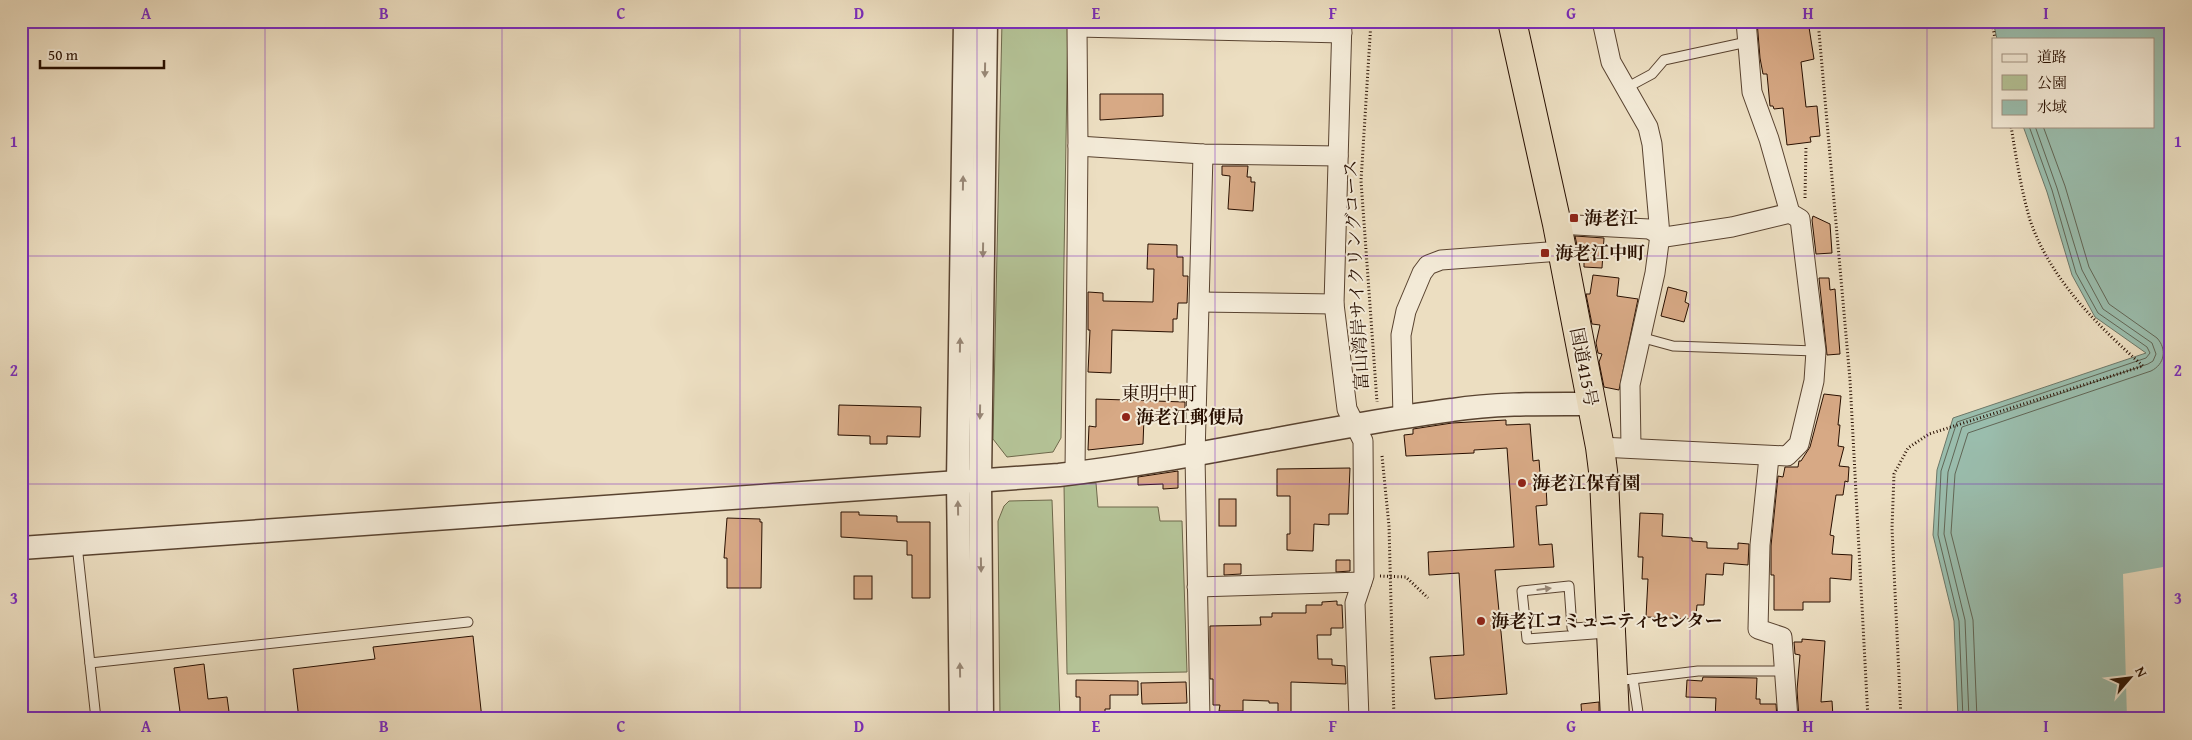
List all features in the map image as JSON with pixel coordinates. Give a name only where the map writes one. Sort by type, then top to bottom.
[{"type":"highway","name":"国道415号","points":[[1512,21],[1557,224],[1600,447],[1604,480],[1610,629],[1623,680],[1615,719]]},
{"type":"street","points":[[966,21],[969,482],[982,719]]},
{"type":"street","points":[[961,719],[986,21]]},
{"type":"street","points":[[1602,21],[1611,62],[1648,127],[1652,144],[1660,235],[1655,274],[1630,385],[1631,447]]},
{"type":"street","points":[[1600,447],[1631,447],[1770,457],[1787,456],[1799,444],[1814,381],[1816,351],[1795,216],[1752,92],[1746,21]]},
{"type":"street","points":[[1075,473],[1078,146],[1077,27],[1135,24],[1342,27],[1334,304],[1347,410],[1363,441],[1363,579],[1355,603],[1359,719]]},
{"type":"street","points":[[1078,146],[1203,154],[1338,156]]},
{"type":"street","points":[[1200,719],[1195,456],[1203,154]]},
{"type":"street","points":[[1557,224],[1648,229],[1665,237],[1795,216]]},
{"type":"street","points":[[1403,417],[1401,335],[1406,311],[1422,273],[1428,265],[1441,260],[1561,251]]},
{"type":"street","points":[[1200,302],[1334,304]]},
{"type":"street","points":[[21,548],[1075,473],[1195,456],[1453,409],[1527,404],[1592,404]]},
{"type":"street","points":[[1770,457],[1760,545],[1758,628],[1782,637],[1788,719]]},
{"type":"street","points":[[1197,587],[1363,579]]},
{"type":"lane","points":[[1626,88],[1652,74],[1664,60],[1747,42]]},
{"type":"lane","points":[[1640,337],[1672,346],[1816,351]]},
{"type":"lane","points":[[77,544],[96,719]]},
{"type":"lane","points":[[1569,586],[1572,628],[1610,629],[1527,639],[1522,591],[1569,586]]},
{"type":"lane","points":[[90,663],[468,622]]},
{"type":"lane","points":[[1639,719],[1623,680],[1698,671],[1785,671]]},
{"type":"path","name":"富山湾岸サイクリングコース","points":[[1371,21],[1361,181],[1378,407]]},
{"type":"path","points":[[1818,21],[1850,380],[1868,719]]},
{"type":"path","points":[[1992,21],[1995,38]]},
{"type":"path","points":[[1902,719],[1892,528],[1894,474],[1908,448],[1929,434],[2144,366],[2095,322],[2068,289],[2047,255],[2031,221],[2021,182],[2011,128]]},
{"type":"path","points":[[1795,216],[1806,211],[1806,146]]},
{"type":"path","points":[[1382,454],[1389,526],[1394,719]]},
{"type":"path","points":[[1363,579],[1390,576],[1406,577],[1428,598]]},
{"type":"green space","points":[[1002,21],[1068,21],[1061,438],[1053,452],[1007,457],[993,439]]},
{"type":"green space","points":[[1096,483],[1098,507],[1158,507],[1160,521],[1182,521],[1187,672],[1067,674],[1064,485]]},
{"type":"green space","points":[[1052,500],[1060,719],[1000,719],[998,521],[1004,506],[1009,501]]},
{"type":"water","points":[[1993,21],[2171,21],[2171,719],[1958,719],[1954,621],[1933,535],[1937,470],[1953,418],[2146,353],[2095,317],[2072,275],[2047,192],[2024,128],[2154,128],[2154,38],[1997,38]]},
{"type":"pier","points":[[2169,566],[2171,719],[2127,719],[2123,574]]},
{"type":"building","points":[[1757,21],[1808,21],[1814,59],[1801,62],[1806,107],[1817,106],[1820,136],[1810,137],[1811,142],[1787,145],[1783,108],[1774,109],[1773,106],[1770,106],[1767,74],[1763,74],[1760,58]]},
{"type":"building","points":[[1100,94],[1163,94],[1163,116],[1100,120]]},
{"type":"building","points":[[1222,166],[1248,166],[1247,177],[1251,177],[1251,182],[1255,182],[1253,211],[1228,209],[1230,176],[1222,175]]},
{"type":"building","points":[[1813,216],[1830,224],[1832,253],[1816,254]]},
{"type":"building","points":[[1575,236],[1604,238],[1602,268],[1584,267],[1584,259],[1580,259]]},
{"type":"building","points":[[1148,244],[1177,245],[1177,257],[1183,257],[1183,276],[1188,276],[1187,303],[1178,303],[1177,319],[1173,319],[1173,332],[1112,330],[1111,373],[1088,372],[1090,330],[1088,330],[1088,292],[1103,293],[1103,301],[1153,302],[1154,269],[1147,269]]},
{"type":"building","points":[[1593,275],[1619,278],[1617,296],[1638,299],[1619,390],[1604,387],[1599,362],[1602,354],[1598,353],[1596,343],[1600,325],[1592,324],[1586,294],[1590,294]]},
{"type":"building","points":[[1819,278],[1829,278],[1830,290],[1835,289],[1840,354],[1827,355]]},
{"type":"building","points":[[1668,287],[1687,292],[1685,302],[1689,304],[1684,322],[1661,316]]},
{"type":"building","points":[[1824,394],[1841,396],[1838,446],[1844,447],[1839,466],[1849,467],[1848,482],[1845,481],[1843,495],[1836,495],[1830,535],[1834,536],[1832,554],[1852,555],[1851,580],[1830,578],[1830,602],[1803,602],[1803,610],[1774,610],[1774,575],[1771,575],[1771,546],[1778,476],[1783,477],[1785,467],[1798,467],[1799,461],[1801,461],[1810,447]]},
{"type":"building","points":[[1096,399],[1185,402],[1185,413],[1144,418],[1143,444],[1088,450],[1089,426],[1096,427]]},
{"type":"building","points":[[839,405],[921,407],[920,437],[887,436],[887,444],[870,444],[870,436],[838,435]]},
{"type":"building","points":[[1506,420],[1506,425],[1530,424],[1533,461],[1539,460],[1541,486],[1546,486],[1547,505],[1536,506],[1539,545],[1552,544],[1554,567],[1495,570],[1507,694],[1435,699],[1430,657],[1464,655],[1459,573],[1429,575],[1428,552],[1514,547],[1507,448],[1474,450],[1474,453],[1406,456],[1404,435],[1413,434],[1413,429],[1452,423]]},
{"type":"building","points":[[1350,468],[1348,514],[1329,514],[1329,525],[1314,524],[1313,551],[1287,550],[1287,534],[1290,534],[1290,496],[1277,496],[1277,469]]},
{"type":"building","points":[[1178,471],[1178,488],[1163,489],[1163,484],[1138,485],[1138,477]]},
{"type":"building","points":[[1219,499],[1236,499],[1236,526],[1219,526]]},
{"type":"building","points":[[841,512],[859,512],[859,515],[897,516],[897,522],[930,522],[930,598],[912,598],[912,555],[907,555],[907,541],[841,537]]},
{"type":"building","points":[[1640,513],[1663,514],[1662,536],[1692,538],[1692,541],[1707,542],[1707,548],[1738,549],[1738,543],[1749,544],[1748,565],[1724,563],[1723,575],[1706,574],[1704,605],[1697,605],[1696,615],[1692,615],[1692,619],[1646,617],[1648,579],[1642,579],[1643,557],[1638,557]]},
{"type":"building","points":[[727,518],[760,519],[760,522],[762,522],[761,588],[727,588],[727,558],[724,558]]},
{"type":"building","points":[[1336,560],[1350,560],[1350,571],[1336,572]]},
{"type":"building","points":[[1224,564],[1241,564],[1241,574],[1224,575]]},
{"type":"building","points":[[854,576],[872,576],[872,599],[854,599]]},
{"type":"building","points":[[1337,601],[1337,605],[1342,605],[1343,628],[1331,628],[1331,635],[1317,635],[1318,659],[1332,659],[1332,665],[1345,666],[1346,684],[1291,682],[1291,719],[1278,719],[1278,703],[1269,703],[1269,701],[1243,700],[1243,711],[1219,711],[1220,705],[1213,705],[1213,679],[1210,679],[1210,626],[1261,625],[1260,617],[1272,617],[1272,613],[1306,613],[1306,605],[1322,605],[1322,602]]},
{"type":"building","points":[[473,636],[482,719],[299,719],[293,669],[375,659],[373,647]]},
{"type":"building","points":[[1802,639],[1825,641],[1821,702],[1832,701],[1833,717],[1826,717],[1827,719],[1799,719],[1797,690],[1800,655],[1795,654],[1794,642],[1802,642]]},
{"type":"building","points":[[204,664],[208,699],[227,697],[230,719],[181,719],[174,668]]},
{"type":"building","points":[[1703,677],[1757,678],[1756,699],[1760,699],[1760,704],[1776,704],[1777,719],[1715,719],[1716,698],[1686,697],[1687,680],[1702,681]]},
{"type":"building","points":[[1076,680],[1138,681],[1138,695],[1110,695],[1110,709],[1105,709],[1105,719],[1080,719],[1080,697],[1076,697]]},
{"type":"building","points":[[1186,682],[1187,703],[1142,704],[1141,683]]},
{"type":"building","points":[[1599,702],[1599,716],[1582,718],[1581,704]]},
{"type":"place","name":"海老江","points":[[1574,218]]},
{"type":"place","name":"海老江中町","points":[[1545,253]]},
{"type":"place","name":"海老江郵便局","points":[[1126,417]]},
{"type":"place","name":"海老江保育園","points":[[1522,483]]},
{"type":"place","name":"海老江コミュニティセンター","points":[[1481,621]]},
{"type":"district","name":"東明中町","points":[[1159,393]]}]
